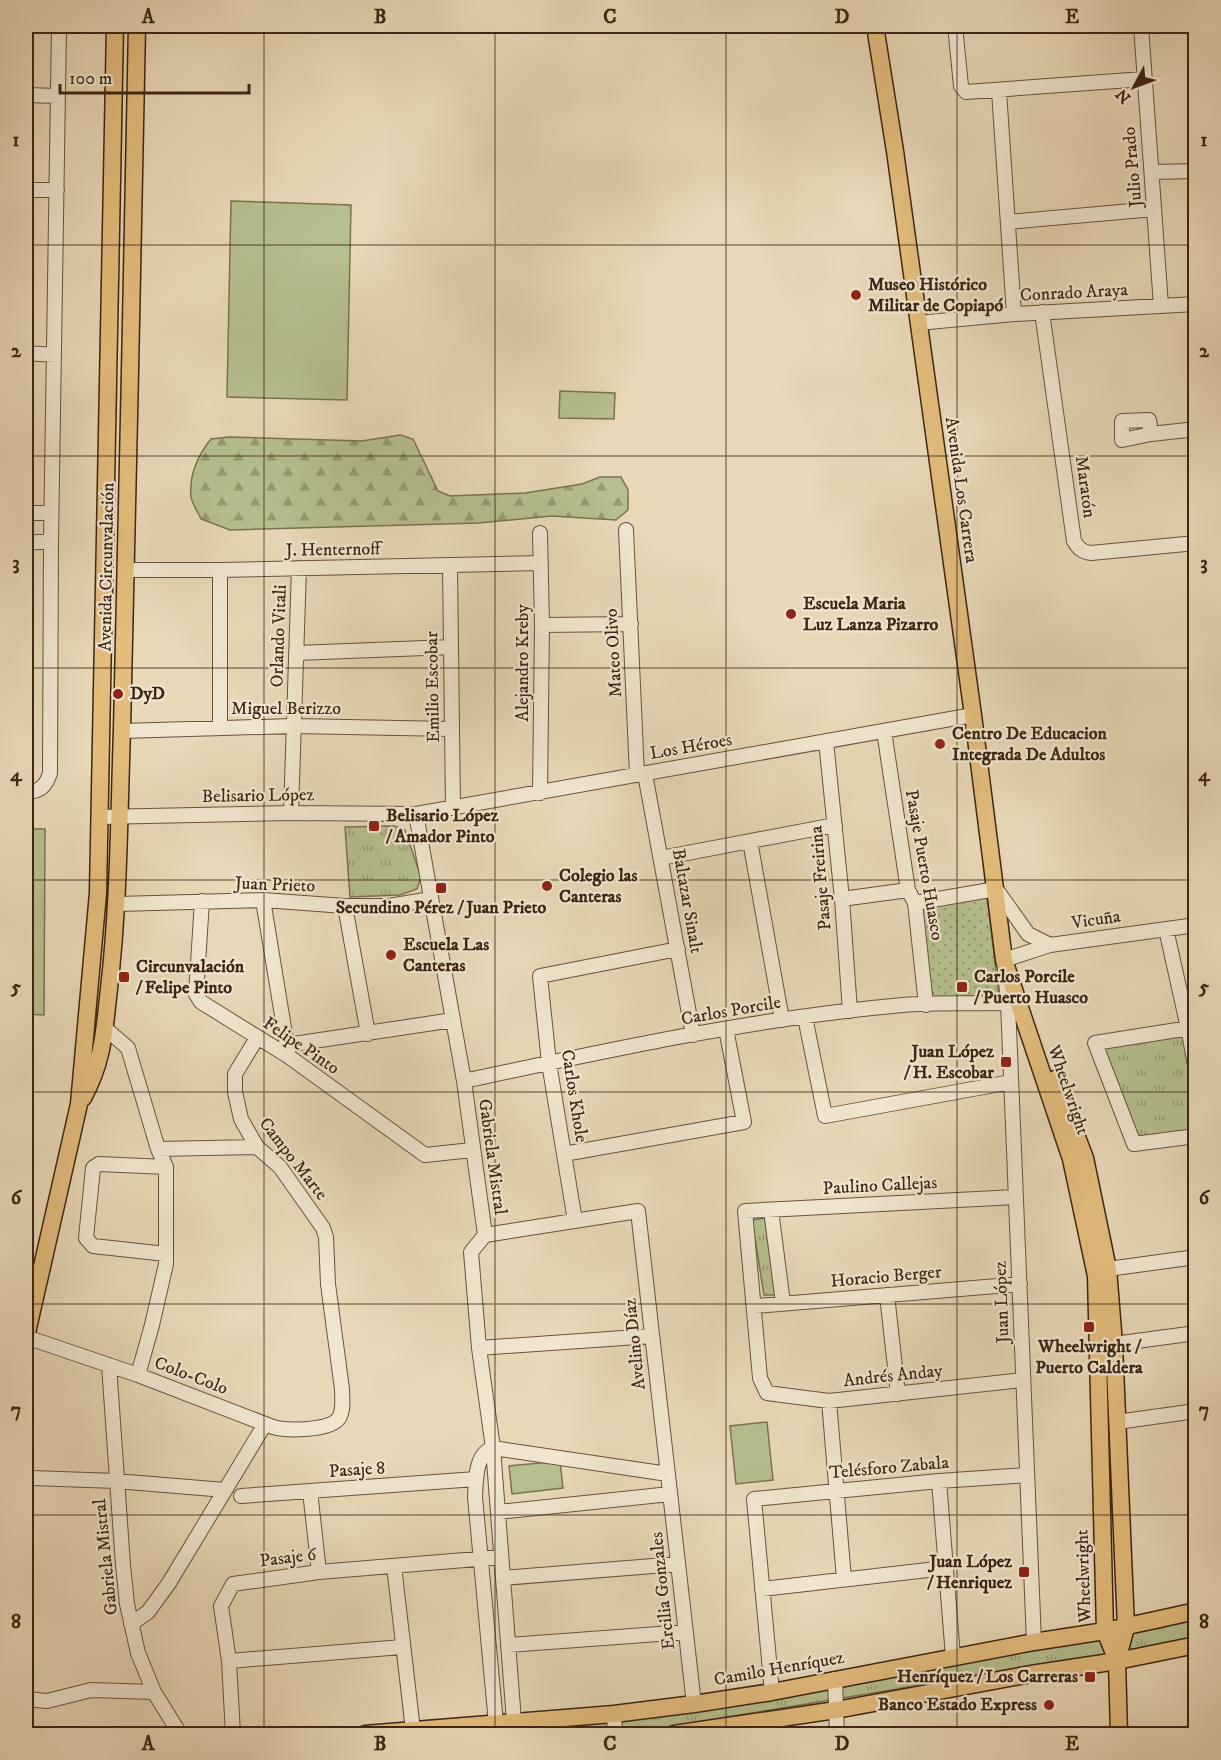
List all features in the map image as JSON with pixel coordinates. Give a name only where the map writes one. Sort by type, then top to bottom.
[{"type":"main road","name":"Avenida Circunvalación","points":[[26,1337],[80,1104],[95,937],[115,26]]},
{"type":"main road","name":"Avenida Circunvalación","points":[[80,1104],[97,1068],[106,1029],[117,904],[127,570],[136,26]]},
{"type":"main road","name":"Avenida Los Carrera","points":[[875,26],[973,715],[1004,960]]},
{"type":"main road","name":"Wheelwright","points":[[1004,960],[1049,1061],[1085,1158],[1108,1269],[1114,1344],[1126,1627],[1117,1661]]},
{"type":"main road","name":"Wheelwright","points":[[1004,960],[1071,1159],[1096,1276],[1105,1631],[1117,1661]]},
{"type":"main road","name":"Camilo Henríquez","points":[[365,1734],[413,1730],[515,1728],[694,1704],[772,1692],[1034,1642],[1105,1631],[1196,1611]]},
{"type":"main road","points":[[674,1734],[836,1710],[1196,1645]]},
{"type":"main road","points":[[1117,1661],[1119,1734]]},
{"type":"street","points":[[26,792],[38,790],[47,783],[50,773],[51,513],[59,26]]},
{"type":"street","points":[[955,26],[961,86],[969,92],[1144,80]]},
{"type":"street","name":"Julio Prado","points":[[1141,26],[1161,306]]},
{"type":"street","points":[[999,91],[1014,314]]},
{"type":"street","points":[[26,95],[58,96]]},
{"type":"street","points":[[1152,172],[1196,171]]},
{"type":"street","points":[[26,190],[57,190]]},
{"type":"street","points":[[1008,222],[1154,208]]},
{"type":"street","name":"Conrado Araya","points":[[918,323],[1042,312],[1196,304]]},
{"type":"street","name":"Maratón","points":[[1042,312],[1074,541],[1077,546],[1084,552],[1091,553],[1196,543]]},
{"type":"street","points":[[26,353],[54,355]]},
{"type":"street","points":[[1151,434],[1196,429]]},
{"type":"street","points":[[26,513],[51,513]]},
{"type":"street","name":"Mateo Olivo","points":[[626,530],[641,774]]},
{"type":"street","name":"Alejandro Kreby","points":[[540,533],[542,626],[540,793]]},
{"type":"street","points":[[26,543],[51,541]]},
{"type":"street","name":"J. Henternoff","points":[[127,570],[540,563]]},
{"type":"street","name":"Emilio Escobar","points":[[450,566],[453,808]]},
{"type":"street","name":"Orlando Vitali","points":[[291,813],[299,568]]},
{"type":"street","points":[[220,570],[220,727]]},
{"type":"street","points":[[542,626],[631,624]]},
{"type":"street","points":[[297,653],[451,647]]},
{"type":"street","name":"Los Héroes","points":[[416,814],[973,715]]},
{"type":"street","name":"Miguel Berizzo","points":[[122,731],[294,726],[451,729]]},
{"type":"street","name":"Pasaje Puerto Huasco","points":[[884,731],[908,890],[915,903],[926,1005]]},
{"type":"street","name":"Pasaje Freirina","points":[[826,741],[842,899],[850,1011]]},
{"type":"street","name":"Baltazar Sinalt","points":[[641,774],[661,858],[693,1035]]},
{"type":"street","name":"Belisario López","points":[[99,817],[291,813],[416,814]]},
{"type":"street","name":"Gabriela Mistral","points":[[416,814],[464,1081],[485,1235],[471,1252],[479,1348],[493,1448],[515,1728]]},
{"type":"street","points":[[661,858],[835,825]]},
{"type":"street","points":[[750,842],[782,1020]]},
{"type":"street","points":[[842,899],[908,890]]},
{"type":"street","points":[[915,903],[996,890],[1028,934],[1050,945]]},
{"type":"street","name":"Juan Prieto","points":[[117,904],[263,900],[345,906],[389,906],[431,899]]},
{"type":"street","points":[[263,900],[287,1051],[368,1034],[453,1020]]},
{"type":"street","name":"Felipe Pinto","points":[[202,901],[196,994],[198,999],[257,1038],[287,1051],[425,1155],[472,1150]]},
{"type":"street","points":[[345,906],[368,1034]]},
{"type":"street","name":"Vicuña","points":[[1004,960],[1050,945],[1196,925]]},
{"type":"street","points":[[1166,929],[1192,1027],[1196,1070]]},
{"type":"street","name":"Carlos Khole","points":[[575,1221],[549,1063],[540,976],[678,949]]},
{"type":"street","name":"Juan López","points":[[1004,960],[1008,1003],[1034,1642]]},
{"type":"street","name":"Carlos Porcile","points":[[464,1081],[693,1035],[782,1020],[905,1005],[1008,1003]]},
{"type":"street","points":[[804,1017],[825,1116],[1011,1082]]},
{"type":"street","points":[[1192,1027],[1095,1042],[1134,1144],[1196,1136]]},
{"type":"street","points":[[106,1029],[128,1048],[158,1149],[166,1167],[166,1264],[138,1375]]},
{"type":"street","points":[[564,1154],[744,1122],[726,1029]]},
{"type":"street","name":"Campo Marte","points":[[257,1038],[235,1074],[233,1083],[241,1119],[257,1147],[287,1177],[318,1220],[326,1237],[328,1284],[342,1389],[341,1413]]},
{"type":"street","points":[[158,1149],[257,1147]]},
{"type":"street","points":[[166,1167],[99,1164],[93,1168],[86,1238],[93,1246],[166,1254]]},
{"type":"street","name":"Paulino Callejas","points":[[755,1306],[746,1211],[1016,1197]]},
{"type":"street","points":[[771,1210],[783,1304]]},
{"type":"street","name":"Avelino Díaz","points":[[575,1221],[638,1211],[668,1474]]},
{"type":"street","points":[[485,1235],[575,1221]]},
{"type":"street","points":[[1108,1269],[1196,1257]]},
{"type":"street","name":"Horacio Berger","points":[[755,1306],[1020,1284]]},
{"type":"street","points":[[887,1295],[898,1394]]},
{"type":"street","name":"Andrés Anday","points":[[755,1306],[760,1378],[766,1393],[829,1401],[1023,1380]]},
{"type":"street","points":[[1114,1344],[1196,1333]]},
{"type":"street","points":[[479,1348],[652,1336]]},
{"type":"street","name":"Colo-Colo","points":[[26,1337],[138,1375],[279,1429],[325,1426],[337,1420],[341,1413]]},
{"type":"street","name":"Gabriela Mistral","points":[[109,1365],[124,1585],[131,1624],[138,1653],[154,1692],[180,1734]]},
{"type":"street","points":[[829,1401],[844,1579]]},
{"type":"street","points":[[1117,1422],[1196,1411]]},
{"type":"street","points":[[131,1624],[153,1605],[265,1424]]},
{"type":"street","points":[[496,1729],[475,1497],[476,1479],[483,1455],[487,1450],[493,1448],[668,1474]]},
{"type":"street","name":"Ercilia Gonzales","points":[[668,1474],[694,1704]]},
{"type":"street","name":"Telésforo Zabala","points":[[762,1589],[754,1499],[1027,1475]]},
{"type":"street","points":[[32,1478],[116,1481],[225,1490]]},
{"type":"street","name":"Pasaje 8","points":[[241,1496],[476,1479]]},
{"type":"street","points":[[939,1481],[953,1658]]},
{"type":"street","points":[[310,1491],[319,1572]]},
{"type":"street","points":[[498,1512],[670,1494]]},
{"type":"street","name":"Pasaje 6","points":[[233,1734],[229,1660],[221,1606],[233,1584],[319,1572],[501,1557]]},
{"type":"street","points":[[503,1578],[678,1564]]},
{"type":"street","points":[[394,1566],[413,1730]]},
{"type":"street","points":[[772,1692],[762,1589],[945,1568]]},
{"type":"street","points":[[508,1646],[686,1632]]},
{"type":"street","points":[[229,1660],[402,1647]]},
{"type":"street","points":[[835,1679],[837,1734]]},
{"type":"street","points":[[26,1699],[47,1701],[91,1690],[154,1692]]},
{"type":"street","points":[[614,1714],[615,1734]]},
{"type":"green space","points":[[231,201],[351,205],[347,400],[227,397]]},
{"type":"green space","points":[[560,391],[615,393],[614,419],[559,418]]},
{"type":"green space","points":[[400,435],[413,439],[438,491],[450,496],[525,493],[582,484],[600,477],[621,477],[628,490],[628,510],[616,520],[552,516],[479,523],[230,530],[201,519],[192,500],[191,481],[195,466],[211,439],[229,437],[362,441]]},
{"type":"green space","points":[[394,826],[405,830],[421,877],[417,889],[400,895],[350,897],[345,827]]},
{"type":"green space","points":[[26,829],[45,829],[44,1015],[26,1014]]},
{"type":"green space","points":[[987,896],[999,996],[927,1001],[919,908]]},
{"type":"green space","points":[[1182,1032],[1195,1106],[1195,1130],[1137,1138],[1103,1045]]},
{"type":"green space","points":[[765,1218],[775,1295],[764,1295],[752,1220]]},
{"type":"green space","points":[[767,1422],[773,1480],[736,1484],[730,1426]]},
{"type":"green space","points":[[560,1461],[563,1488],[512,1494],[509,1466]]},
{"type":"green space","points":[[1195,1620],[1195,1637],[1115,1653],[625,1734],[471,1734],[512,1730],[1107,1639]]},
{"type":"place","name":"Museo Histórico Militar de Copiapó","points":[[856,295]]},
{"type":"place","name":"Escuela Maria Luz Lanza Pizarro","points":[[791,614]]},
{"type":"place","name":"DyD","points":[[118,694]]},
{"type":"place","name":"Centro De Educacion Integrada De Adultos","points":[[940,744]]},
{"type":"place","name":"Belisario López / Amador Pinto","points":[[374,826]]},
{"type":"place","name":"Colegio las Canteras","points":[[547,886]]},
{"type":"place","name":"Secundino Pérez / Juan Prieto","points":[[441,888]]},
{"type":"place","name":"Escuela Las Canteras","points":[[391,955]]},
{"type":"place","name":"Circunvalación / Felipe Pinto","points":[[124,977]]},
{"type":"place","name":"Carlos Porcile / Puerto Huasco","points":[[962,987]]},
{"type":"place","name":"Juan López / H. Escobar","points":[[1006,1062]]},
{"type":"place","name":"Wheelwright / Puerto Caldera","points":[[1089,1327]]},
{"type":"place","name":"Juan López / Henriquez","points":[[1024,1572]]},
{"type":"place","name":"Henríquez / Los Carreras","points":[[1090,1677]]},
{"type":"place","name":"Banco Estado Express","points":[[1049,1705]]}]
